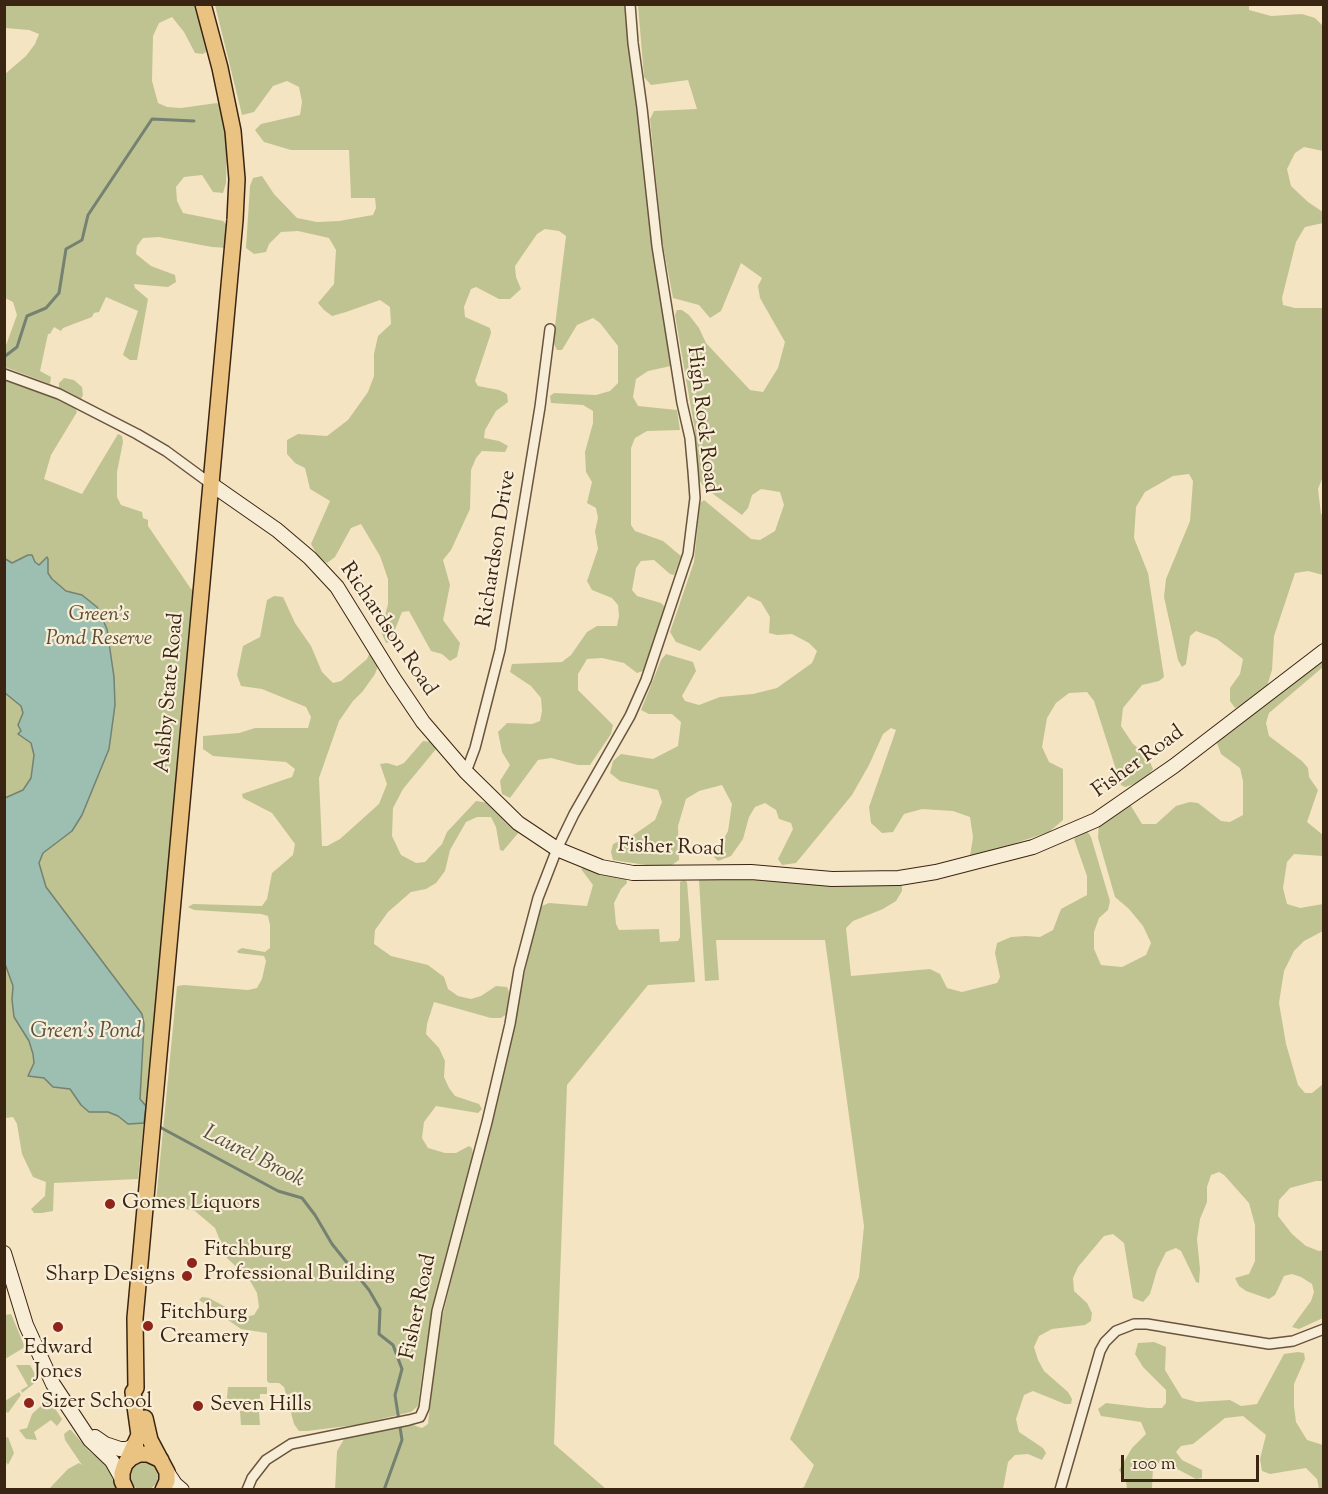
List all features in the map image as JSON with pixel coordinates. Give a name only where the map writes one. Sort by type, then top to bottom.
[{"type":"main road","name":"Ashby State Road","points":[[123,1483],[123,1468],[139,1435],[133,1392],[136,1388],[135,1318],[150,1133],[231,273],[237,179],[233,131],[227,99],[203,4]]},
{"type":"main road","name":"Ashby State Road","points":[[136,1388],[141,1391],[150,1440],[164,1466]]},
{"type":"main road","points":[[130,1451],[153,1455],[164,1466],[167,1481],[163,1490]]},
{"type":"street","name":"High Rock Road","points":[[557,849],[588,788],[630,716],[646,680],[688,554],[693,522],[695,486],[691,447],[657,246],[630,4]]},
{"type":"street","name":"Richardson Drive","points":[[466,772],[475,748],[500,650],[540,407],[550,329]]},
{"type":"street","name":"Richardson Road","points":[[4,374],[59,394],[166,451],[276,530],[310,558],[338,587],[423,722],[466,772],[518,823],[557,849]]},
{"type":"street","name":"Fisher Road","points":[[247,1490],[252,1478],[266,1460],[291,1444],[420,1417],[424,1408],[437,1311],[487,1122],[525,948],[538,898],[557,849],[601,867],[633,873],[751,872],[863,880],[926,874],[1004,855],[1061,836],[1096,820],[1174,766],[1323,651]]},
{"type":"street","points":[[4,1252],[35,1348],[60,1396],[94,1445],[112,1461],[123,1483]]},
{"type":"street","points":[[1060,1490],[1100,1351],[1105,1341],[1116,1331],[1134,1324],[1147,1324],[1269,1344],[1293,1341],[1323,1329]]},
{"type":"street","points":[[82,1427],[105,1444],[130,1451]]},
{"type":"street","points":[[164,1466],[175,1484],[182,1490]]},
{"type":"green space","points":[[1249,4],[1249,10],[1271,16],[1302,14],[1315,18],[1323,26],[1323,151],[1304,147],[1295,153],[1287,169],[1291,186],[1323,212],[1323,223],[1305,227],[1296,242],[1282,298],[1283,305],[1295,308],[1323,308],[1324,474],[1318,489],[1323,515],[1323,575],[1308,571],[1295,573],[1274,636],[1272,670],[1267,686],[1245,704],[1235,708],[1230,701],[1230,688],[1240,674],[1243,659],[1217,639],[1196,631],[1190,636],[1186,664],[1182,667],[1178,660],[1164,597],[1166,579],[1190,521],[1193,481],[1189,474],[1173,476],[1145,492],[1136,507],[1134,538],[1148,573],[1164,677],[1159,681],[1142,685],[1123,708],[1121,726],[1133,744],[1147,755],[1153,769],[1144,781],[1125,787],[1121,785],[1094,701],[1087,692],[1069,693],[1056,703],[1047,718],[1042,747],[1049,762],[1063,769],[1063,820],[1049,832],[970,856],[973,837],[970,817],[953,811],[922,809],[904,814],[893,832],[882,833],[871,823],[869,807],[896,730],[891,728],[883,734],[852,795],[796,863],[782,865],[778,859],[793,829],[791,823],[779,819],[776,810],[765,803],[755,807],[749,817],[743,839],[731,856],[718,861],[714,857],[728,831],[732,804],[722,785],[699,791],[686,799],[678,826],[679,860],[672,865],[646,865],[613,860],[611,852],[613,844],[635,834],[655,820],[662,802],[658,790],[620,781],[610,773],[613,761],[621,754],[653,759],[678,746],[681,722],[672,714],[649,714],[641,710],[661,660],[666,654],[693,662],[696,671],[682,696],[685,701],[699,705],[720,697],[753,694],[777,688],[812,663],[817,651],[809,643],[792,634],[769,633],[770,617],[761,602],[748,596],[700,651],[676,642],[670,632],[694,562],[700,503],[704,500],[751,539],[760,540],[775,531],[784,505],[780,492],[761,489],[752,495],[748,508],[742,515],[705,488],[699,480],[695,431],[675,315],[677,310],[682,310],[689,315],[699,328],[706,343],[750,390],[763,392],[778,368],[785,342],[760,298],[758,286],[762,278],[741,263],[721,311],[710,318],[699,305],[673,298],[662,240],[650,119],[654,111],[697,109],[688,80],[651,85],[644,77],[638,5]]},
{"type":"green space","points":[[5,5],[195,5],[207,51],[203,54],[195,53],[184,32],[172,17],[159,23],[153,36],[152,81],[158,103],[167,107],[181,108],[217,103],[220,106],[227,144],[226,183],[223,193],[213,192],[202,175],[184,177],[176,187],[177,201],[183,213],[223,221],[232,230],[228,248],[159,237],[143,238],[137,246],[136,254],[151,266],[175,275],[176,282],[168,287],[134,284],[135,288],[148,299],[137,360],[130,360],[123,355],[138,311],[106,297],[99,312],[94,313],[92,317],[63,328],[61,331],[54,327],[48,334],[40,371],[51,377],[50,384],[5,367],[5,348],[17,315],[13,302],[5,298],[5,74],[26,56],[39,34],[29,30],[5,28]]},
{"type":"green space","points":[[215,5],[626,5],[647,197],[671,366],[648,371],[636,379],[633,397],[638,406],[677,410],[680,430],[647,431],[635,438],[631,448],[631,525],[635,531],[663,541],[681,556],[674,575],[654,560],[641,561],[636,568],[632,590],[637,596],[661,603],[665,607],[643,671],[637,673],[624,663],[602,658],[587,659],[578,674],[578,690],[613,725],[611,734],[590,765],[578,765],[551,758],[538,760],[510,798],[502,794],[500,781],[510,765],[502,752],[498,732],[507,723],[532,724],[540,721],[542,711],[541,698],[531,686],[510,672],[512,664],[562,662],[571,655],[587,632],[597,626],[617,626],[619,616],[618,605],[612,598],[592,590],[587,581],[598,549],[595,531],[598,518],[596,508],[587,503],[592,482],[586,472],[585,452],[593,423],[593,411],[583,405],[551,403],[550,396],[554,393],[596,395],[610,391],[618,383],[618,346],[600,323],[593,318],[577,325],[562,350],[557,350],[553,342],[566,236],[559,231],[545,229],[537,234],[515,266],[516,277],[521,289],[510,299],[499,299],[476,287],[471,289],[464,307],[465,317],[490,328],[491,333],[475,381],[478,386],[507,394],[508,402],[496,411],[485,430],[484,438],[499,441],[508,446],[505,452],[482,451],[476,458],[471,470],[470,509],[451,550],[443,560],[450,585],[443,620],[460,643],[457,657],[450,661],[442,654],[431,651],[409,611],[402,612],[390,642],[386,643],[381,632],[388,604],[388,579],[380,556],[361,524],[351,528],[335,557],[327,563],[319,558],[311,544],[330,501],[310,489],[305,468],[295,463],[287,454],[287,440],[298,434],[327,436],[348,420],[368,392],[374,376],[374,354],[378,336],[391,324],[390,307],[380,300],[332,316],[324,310],[318,303],[334,284],[336,250],[329,238],[298,231],[281,232],[269,244],[266,252],[254,254],[246,248],[250,186],[253,178],[262,176],[274,194],[297,218],[317,222],[373,215],[376,208],[375,198],[351,198],[349,150],[291,150],[264,142],[255,130],[261,124],[300,115],[302,102],[299,87],[287,81],[273,86],[254,112],[242,115]]},
{"type":"green space","name":"Green's Pond Reserve","points":[[5,378],[29,386],[75,408],[77,412],[51,455],[44,479],[82,494],[118,434],[122,436],[123,442],[117,472],[117,497],[121,505],[142,512],[143,518],[148,520],[148,526],[191,589],[198,590],[138,1179],[54,1183],[53,1211],[42,1213],[34,1213],[31,1209],[45,1196],[46,1182],[33,1177],[22,1154],[17,1124],[13,1117],[5,1118]]},
{"type":"green space","points":[[64,378],[74,380],[82,387],[81,399],[59,388],[59,383]]},
{"type":"green space","points":[[274,596],[283,597],[295,623],[311,646],[322,672],[333,683],[341,681],[367,659],[370,652],[379,663],[375,674],[339,721],[319,778],[322,846],[327,846],[340,839],[379,804],[387,784],[380,764],[387,763],[397,766],[404,763],[423,741],[433,742],[436,749],[403,789],[393,808],[392,836],[401,855],[416,863],[425,862],[442,844],[447,832],[476,801],[489,803],[520,831],[503,851],[500,850],[496,827],[491,817],[477,817],[466,822],[450,850],[445,871],[436,883],[426,889],[411,892],[388,912],[375,930],[374,944],[391,956],[428,965],[444,977],[448,989],[458,996],[471,999],[481,996],[496,986],[507,987],[509,992],[507,1014],[501,1018],[491,1018],[434,1002],[427,1024],[426,1034],[439,1048],[445,1061],[444,1077],[449,1088],[455,1096],[479,1104],[482,1109],[478,1113],[436,1106],[424,1122],[422,1138],[428,1148],[445,1153],[456,1153],[469,1146],[473,1154],[433,1309],[425,1354],[427,1360],[423,1367],[418,1406],[411,1412],[355,1425],[307,1431],[299,1431],[294,1424],[284,1387],[279,1383],[267,1381],[267,1333],[241,1329],[199,1300],[202,1297],[209,1298],[244,1317],[254,1315],[259,1307],[257,1293],[249,1279],[227,1258],[215,1228],[195,1211],[156,1202],[177,986],[248,990],[257,988],[262,979],[266,961],[264,956],[237,951],[242,948],[265,952],[270,948],[268,916],[194,910],[188,907],[193,904],[262,906],[267,899],[272,873],[293,855],[295,844],[272,813],[243,798],[242,794],[292,777],[295,769],[286,762],[213,756],[203,749],[203,736],[239,733],[255,728],[308,728],[311,717],[306,707],[262,689],[241,686],[237,675],[243,646],[260,637],[267,600]]},
{"type":"green space","points":[[1323,656],[1323,667],[1269,713],[1266,723],[1269,736],[1308,768],[1309,777],[1318,790],[1307,822],[1323,835],[1323,856],[1294,854],[1287,862],[1283,888],[1287,904],[1300,908],[1323,904],[1323,931],[1304,941],[1294,951],[1284,971],[1279,1003],[1286,1044],[1298,1085],[1305,1093],[1312,1093],[1323,1084],[1323,1181],[1290,1188],[1279,1200],[1278,1216],[1292,1234],[1306,1246],[1319,1251],[1323,1250],[1323,1318],[1299,1329],[1292,1327],[1311,1301],[1314,1292],[1312,1284],[1301,1277],[1292,1274],[1284,1276],[1275,1295],[1269,1299],[1246,1291],[1239,1286],[1235,1278],[1249,1274],[1255,1261],[1255,1225],[1249,1203],[1219,1172],[1211,1175],[1207,1187],[1207,1202],[1200,1219],[1197,1239],[1199,1283],[1196,1282],[1181,1251],[1176,1248],[1166,1252],[1157,1270],[1150,1294],[1143,1302],[1133,1298],[1124,1243],[1113,1234],[1104,1236],[1078,1267],[1073,1278],[1074,1291],[1087,1303],[1092,1313],[1091,1321],[1085,1325],[1052,1329],[1039,1336],[1034,1347],[1044,1371],[1068,1392],[1072,1399],[1071,1404],[1065,1404],[1033,1391],[1024,1395],[1016,1419],[1019,1432],[1043,1448],[1046,1453],[1042,1460],[1028,1454],[1015,1455],[1008,1462],[1003,1489],[800,1489],[804,1487],[814,1465],[790,1439],[859,1277],[864,1226],[825,940],[716,940],[719,980],[705,981],[699,880],[701,877],[893,883],[902,886],[902,891],[896,901],[853,921],[846,928],[851,976],[930,969],[940,974],[947,988],[962,992],[997,983],[1000,977],[995,953],[997,943],[1011,937],[1040,937],[1053,930],[1061,909],[1087,895],[1087,876],[1074,839],[1087,831],[1091,837],[1110,901],[1108,910],[1099,918],[1094,932],[1094,949],[1101,965],[1122,967],[1146,955],[1151,943],[1143,926],[1115,897],[1098,838],[1099,823],[1126,806],[1131,806],[1142,824],[1156,824],[1176,806],[1190,802],[1198,803],[1221,821],[1230,822],[1243,815],[1243,781],[1240,768],[1221,754],[1217,743],[1219,738]]},
{"type":"green space","points":[[589,866],[626,878],[627,883],[614,903],[616,924],[619,930],[659,929],[660,942],[678,941],[680,937],[680,882],[684,880],[687,882],[695,982],[648,985],[567,1085],[554,1444],[606,1489],[335,1490],[337,1451],[346,1436],[413,1425],[422,1428],[428,1424],[438,1334],[512,1035],[536,917],[542,906],[549,903],[587,906],[593,885],[581,869]]},
{"type":"green space","points":[[11,1314],[25,1347],[5,1359],[5,1315]]},
{"type":"green space","points":[[1154,1342],[1166,1347],[1165,1370],[1182,1398],[1197,1402],[1230,1400],[1241,1406],[1257,1404],[1284,1354],[1304,1353],[1305,1359],[1294,1384],[1296,1422],[1307,1440],[1323,1445],[1323,1489],[1319,1489],[1317,1479],[1306,1468],[1270,1474],[1262,1471],[1260,1459],[1266,1435],[1243,1416],[1225,1418],[1193,1444],[1181,1446],[1176,1452],[1182,1460],[1202,1470],[1202,1478],[1196,1479],[1162,1461],[1153,1467],[1152,1489],[1127,1489],[1126,1481],[1119,1470],[1132,1448],[1146,1434],[1141,1422],[1101,1416],[1098,1409],[1106,1403],[1162,1408],[1166,1403],[1166,1390],[1143,1367],[1135,1354],[1138,1343]]},
{"type":"green space","points":[[16,1365],[30,1365],[37,1378],[36,1382],[22,1393],[21,1390],[28,1386]]},
{"type":"green space","points":[[228,1387],[267,1387],[267,1394],[260,1394],[260,1407],[226,1407]]},
{"type":"green space","points":[[19,1392],[21,1395],[8,1413],[5,1411],[5,1401]]},
{"type":"green space","points":[[46,1395],[62,1419],[57,1426],[51,1420],[34,1432],[37,1440],[26,1439],[19,1430],[27,1428],[32,1414],[44,1403],[40,1396]]},
{"type":"green space","points":[[240,1411],[259,1411],[260,1425],[241,1425]]},
{"type":"green space","points":[[69,1430],[89,1451],[105,1463],[116,1489],[48,1490],[68,1469],[79,1463],[82,1465],[65,1440],[64,1434]]},
{"type":"green space","points":[[8,1437],[14,1453],[8,1465],[5,1461],[4,1439]]},
{"type":"green space","points":[[144,1462],[154,1466],[158,1476],[154,1486],[144,1490],[134,1486],[130,1476],[134,1466]]},
{"type":"water","name":"Green's Pond","points":[[32,555],[39,565],[47,557],[48,573],[52,579],[66,591],[82,595],[97,607],[107,629],[114,677],[115,705],[109,749],[82,815],[72,831],[43,853],[39,863],[46,887],[142,1014],[144,1024],[140,1099],[146,1106],[144,1123],[128,1124],[108,1112],[89,1112],[70,1089],[53,1087],[44,1078],[28,1076],[34,1063],[33,1054],[29,1041],[14,1017],[13,986],[4,961],[5,798],[23,790],[31,778],[34,755],[31,743],[18,734],[21,731],[18,725],[23,713],[21,706],[5,693],[4,558],[12,563]]},
{"type":"waterway","points":[[4,357],[17,347],[27,316],[46,308],[59,293],[66,249],[82,240],[88,215],[152,119],[194,121]]},
{"type":"waterway","name":"Laurel Brook","points":[[156,1125],[278,1191],[302,1198],[332,1244],[369,1290],[380,1309],[379,1334],[393,1345],[402,1369],[395,1395],[402,1440],[384,1490]]},
{"type":"place","name":"Gomes Liquors","points":[[110,1204]]},
{"type":"place","name":"Fitchburg Professional Building","points":[[192,1263]]},
{"type":"place","name":"Sharp Designs","points":[[187,1276]]},
{"type":"place","name":"Fitchburg Creamery","points":[[148,1326]]},
{"type":"place","name":"Edward Jones","points":[[58,1327]]},
{"type":"place","name":"Sizer School","points":[[29,1403]]},
{"type":"place","name":"Seven Hills","points":[[198,1406]]}]
